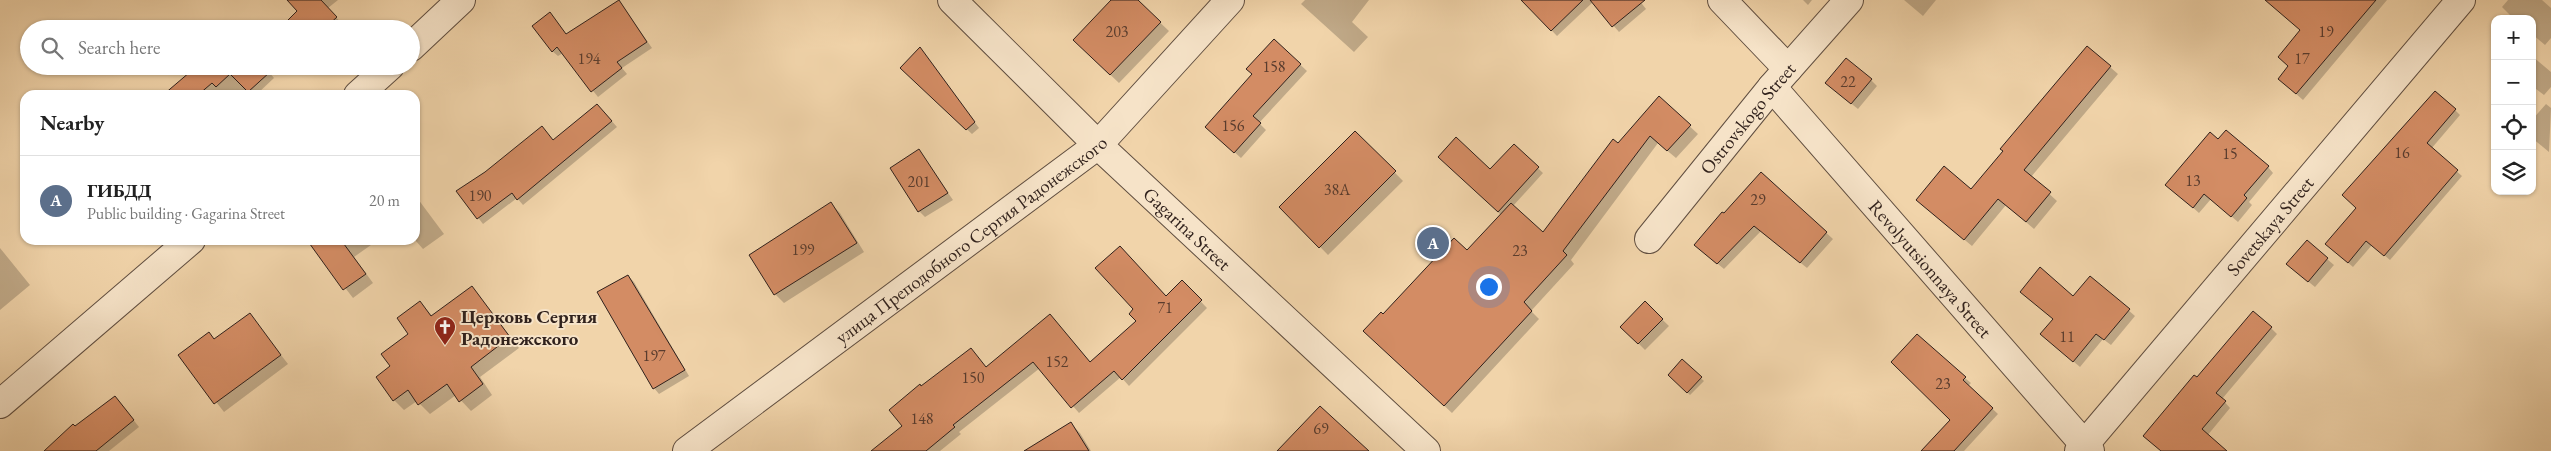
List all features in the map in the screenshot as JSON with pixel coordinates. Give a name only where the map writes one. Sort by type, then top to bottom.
[{"type":"street","points":[[420,38],[461,0]]},
{"type":"street","name":"Gagarina Street","points":[[952,0],[1098,145],[1426,451]]},
{"type":"street","name":"улица Преподобного Сергия Радонежского","points":[[687,451],[1098,145],[1230,0]]},
{"type":"street","name":"Revolyutsionnaya Street","points":[[1722,0],[1780,78],[2084,449]]},
{"type":"street","name":"Ostrovskogo Street","points":[[1649,240],[1780,78],[1849,0]]},
{"type":"street","name":"Sovetskaya Street","points":[[2084,449],[2461,0]]},
{"type":"street","points":[[364,90],[380,75]]},
{"type":"street","points":[[0,404],[185,245]]},
{"type":"building","points":[[287,0],[321,0],[337,17],[334,20],[288,20],[297,11]]},
{"type":"building","points":[[619,0],[647,42],[617,62],[622,68],[591,92],[557,47],[552,52],[532,26],[550,12],[566,34]]},
{"type":"building","points":[[1111,0],[1138,0],[1161,22],[1110,75],[1073,40]]},
{"type":"building","points":[[1521,0],[1583,0],[1551,31]]},
{"type":"building","points":[[1590,0],[1645,0],[1612,27]]},
{"type":"building","points":[[2265,0],[2376,0],[2296,94],[2278,79],[2288,66],[2278,57],[2300,30]]},
{"type":"building","points":[[1274,39],[1301,64],[1253,116],[1261,123],[1234,153],[1205,127],[1252,74],[1246,69]]},
{"type":"building","points":[[2087,46],[2111,66],[2024,170],[2051,192],[2026,222],[1998,199],[1964,240],[1916,200],[1944,166],[1971,189],[2003,151],[2000,149]]},
{"type":"building","points":[[920,47],[975,122],[966,130],[900,68]]},
{"type":"building","points":[[1846,58],[1872,79],[1851,104],[1825,83]]},
{"type":"building","points":[[186,75],[229,75],[216,87],[212,83],[204,90],[169,90]]},
{"type":"building","points":[[231,75],[267,75],[250,90],[246,90]]},
{"type":"building","points":[[2435,91],[2456,109],[2427,143],[2458,170],[2384,256],[2366,241],[2348,263],[2325,244],[2356,208],[2342,195]]},
{"type":"building","points":[[1659,96],[1691,125],[1667,151],[1650,136],[1563,251],[1567,255],[1524,302],[1532,311],[1444,406],[1363,331],[1381,312],[1383,314],[1454,238],[1467,250],[1511,203],[1543,232],[1613,139],[1618,143]]},
{"type":"building","points":[[597,104],[612,121],[517,200],[512,193],[477,219],[456,191],[485,172],[542,126],[553,140]]},
{"type":"building","points":[[2226,130],[2269,166],[2244,195],[2247,198],[2231,217],[2204,194],[2193,208],[2165,185],[2210,132],[2218,139]]},
{"type":"building","points":[[1355,131],[1396,171],[1319,248],[1279,207]]},
{"type":"building","points":[[1456,137],[1490,169],[1514,144],[1539,167],[1498,212],[1438,157]]},
{"type":"building","points":[[919,149],[948,193],[918,212],[890,168]]},
{"type":"building","points":[[1761,172],[1827,232],[1800,263],[1754,226],[1717,264],[1694,245],[1722,212],[1724,213]]},
{"type":"building","points":[[831,202],[857,243],[774,295],[749,255]]},
{"type":"building","points":[[2307,240],[2328,258],[2308,282],[2286,264]]},
{"type":"building","points":[[311,245],[345,245],[366,274],[343,290]]},
{"type":"building","points":[[1120,246],[1166,296],[1182,280],[1202,300],[1122,380],[1114,371],[1071,408],[1033,362],[953,425],[955,427],[926,451],[871,451],[902,426],[889,410],[920,384],[921,386],[971,348],[986,367],[1050,314],[1090,362],[1136,321],[1129,314],[1133,309],[1095,268]]},
{"type":"building","points":[[2040,267],[2073,296],[2090,276],[2130,309],[2104,340],[2096,334],[2073,362],[2040,334],[2053,319],[2020,292]]},
{"type":"building","points":[[628,275],[685,370],[653,389],[597,292]]},
{"type":"building","name":"Церковь Сергия Радонежского","points":[[472,286],[510,337],[471,367],[483,384],[459,402],[447,384],[418,405],[408,390],[393,401],[376,377],[390,366],[381,354],[408,334],[397,318],[420,301],[431,316]]},
{"type":"building","points":[[1645,301],[1663,319],[1638,344],[1620,327]]},
{"type":"building","points":[[2253,311],[2272,327],[2216,393],[2226,401],[2202,429],[2227,451],[2161,451],[2143,436],[2194,375],[2197,377]]},
{"type":"building","points":[[250,313],[281,355],[214,404],[178,355],[209,332],[214,339]]},
{"type":"building","points":[[1917,334],[1966,377],[1963,380],[1993,408],[1954,451],[1921,451],[1950,420],[1891,362]]},
{"type":"building","points":[[1682,359],[1702,377],[1687,393],[1668,375]]},
{"type":"building","points":[[115,396],[134,420],[96,451],[44,451],[73,424],[75,426]]},
{"type":"building","points":[[1320,406],[1369,451],[1277,451]]},
{"type":"building","points":[[1071,422],[1089,451],[1024,451]]},
{"type":"place","name":"ГИБДД","points":[[1433,243]]},
{"type":"place","name":"Церковь Сергия Радонежского","points":[[445,346]]}]
